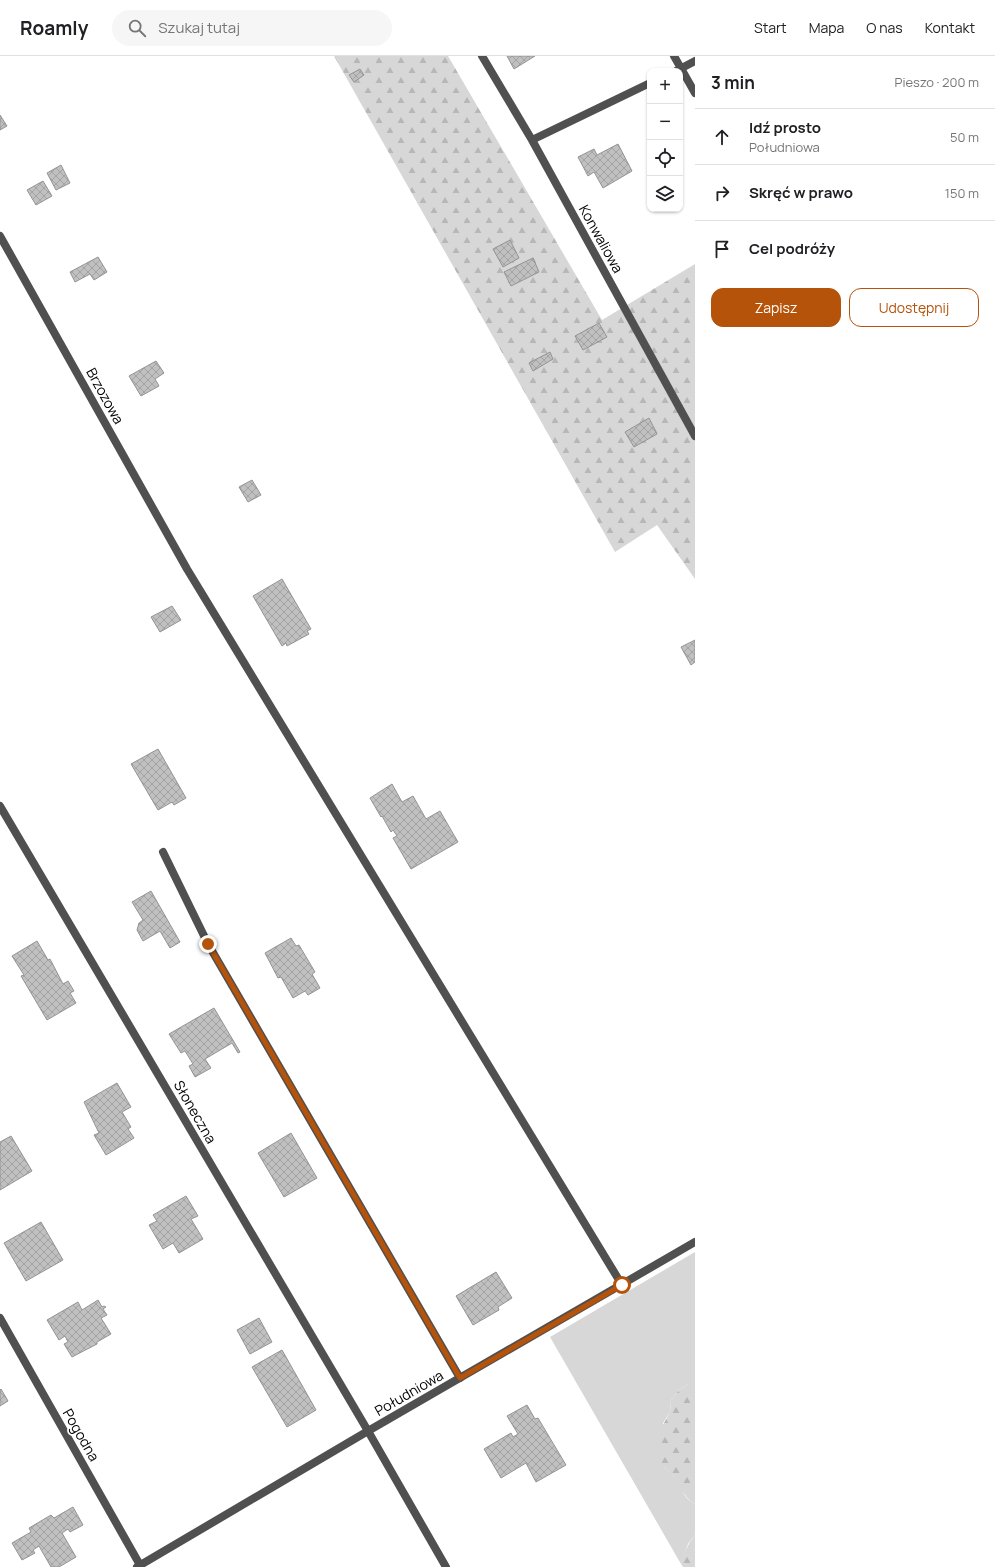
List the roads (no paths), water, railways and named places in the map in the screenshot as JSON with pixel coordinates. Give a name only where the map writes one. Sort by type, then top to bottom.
[{"type":"street","name":"Konwaliowa","points":[[482,56],[532,140],[695,436]]},
{"type":"street","points":[[674,56],[677,68]]},
{"type":"street","points":[[682,68],[695,61]]},
{"type":"street","points":[[683,77],[695,93]]},
{"type":"street","points":[[532,140],[647,84]]},
{"type":"street","name":"Brzozowa","points":[[0,236],[187,569],[622,1285]]},
{"type":"street","name":"Słoneczna","points":[[0,806],[368,1431],[446,1567]]},
{"type":"street","points":[[163,852],[208,944],[460,1378]]},
{"type":"street","name":"Południowa","points":[[139,1566],[368,1431],[695,1242]]},
{"type":"street","name":"Pogodna","points":[[0,1318],[139,1566]]}]
